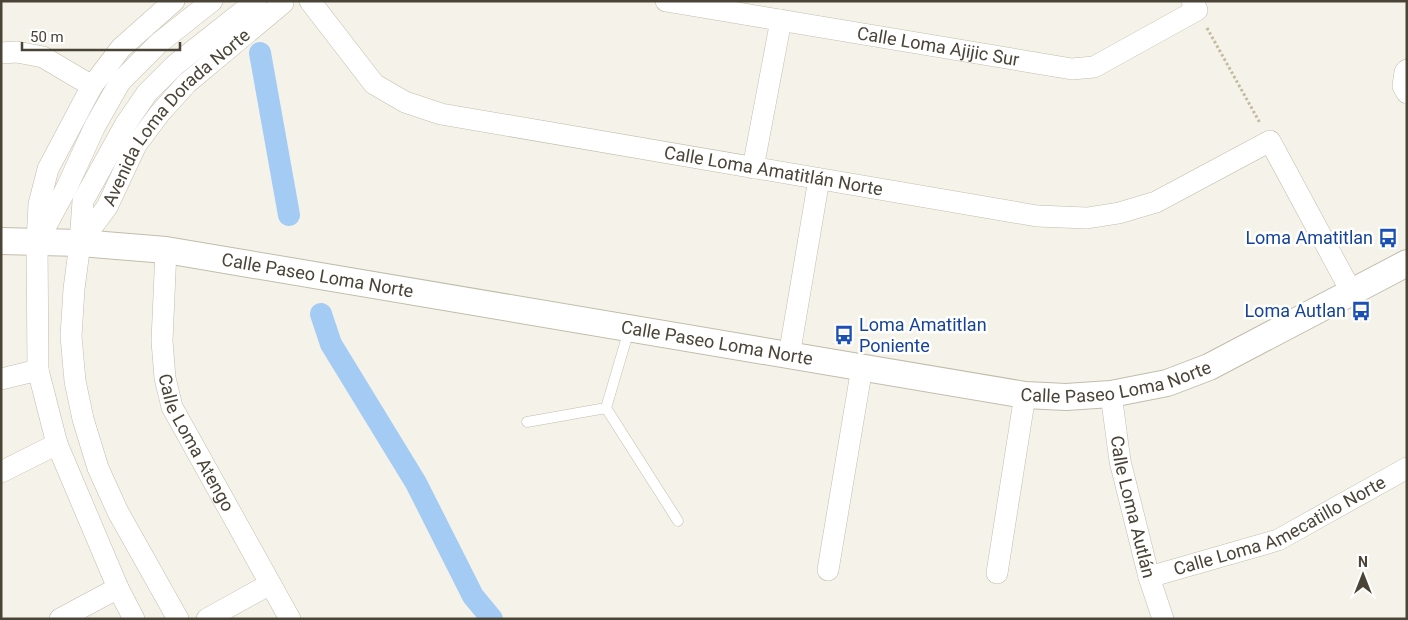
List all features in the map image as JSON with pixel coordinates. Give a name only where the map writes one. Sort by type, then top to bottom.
[{"type":"street","points":[[134,619],[118,588],[57,444],[38,370],[37,242],[40,204],[48,169],[92,86],[121,48],[174,1]]},
{"type":"street","points":[[37,242],[67,187],[95,126],[120,82],[159,43],[212,1]]},
{"type":"street","name":"Avenida Loma Dorada Norte","points":[[178,619],[118,512],[98,468],[83,420],[75,381],[71,336],[83,201],[124,125],[148,93],[175,65],[256,1]]},
{"type":"street","name":"Avenida Loma Dorada Norte","points":[[80,243],[107,207],[136,145],[160,113],[187,83],[239,42],[283,1]]},
{"type":"street","name":"Calle Loma Amatitlán Norte","points":[[310,1],[374,84],[405,102],[441,114],[1037,216],[1087,218],[1119,213],[1156,202],[1270,141]]},
{"type":"street","name":"Calle Loma Ajijic Sur","points":[[666,1],[1072,69],[1094,67],[1195,6]]},
{"type":"street","points":[[752,168],[781,20]]},
{"type":"street","points":[[1,53],[17,52],[43,57],[92,86]]},
{"type":"street","points":[[1406,71],[1403,86],[1407,93]]},
{"type":"street","points":[[1270,141],[1352,293]]},
{"type":"street","points":[[789,356],[819,179]]},
{"type":"street","name":"Calle Paseo Loma Norte","points":[[1,241],[80,243],[166,250],[1025,396],[1111,394],[1168,383],[1209,367],[1407,263]]},
{"type":"street","name":"Calle Loma Atengo","points":[[166,250],[162,341],[165,378],[172,407],[290,619]]},
{"type":"street","points":[[828,570],[862,367]]},
{"type":"street","points":[[1,379],[38,370]]},
{"type":"street","name":"Calle Loma Autlán","points":[[1111,394],[1120,461],[1150,577],[1163,619]]},
{"type":"street","points":[[997,573],[1025,396]]},
{"type":"street","points":[[1,472],[57,444]]},
{"type":"street","name":"Calle Loma Amecatillo Norte","points":[[1150,577],[1278,540],[1407,468]]},
{"type":"street","points":[[207,619],[270,584]]},
{"type":"street","points":[[60,619],[118,588]]},
{"type":"lane","points":[[630,329],[606,408],[678,521]]},
{"type":"lane","points":[[527,422],[606,408]]},
{"type":"path","points":[[1195,6],[1270,141]]},
{"type":"waterway","points":[[260,53],[289,215]]},
{"type":"waterway","points":[[321,314],[331,344],[416,483],[473,596],[492,619]]},
{"type":"place","name":"Loma Amatitlan","points":[[1388,238]]},
{"type":"place","name":"Loma Autlan","points":[[1361,311]]},
{"type":"place","name":"Loma Amatitlan Poniente","points":[[844,335]]}]
